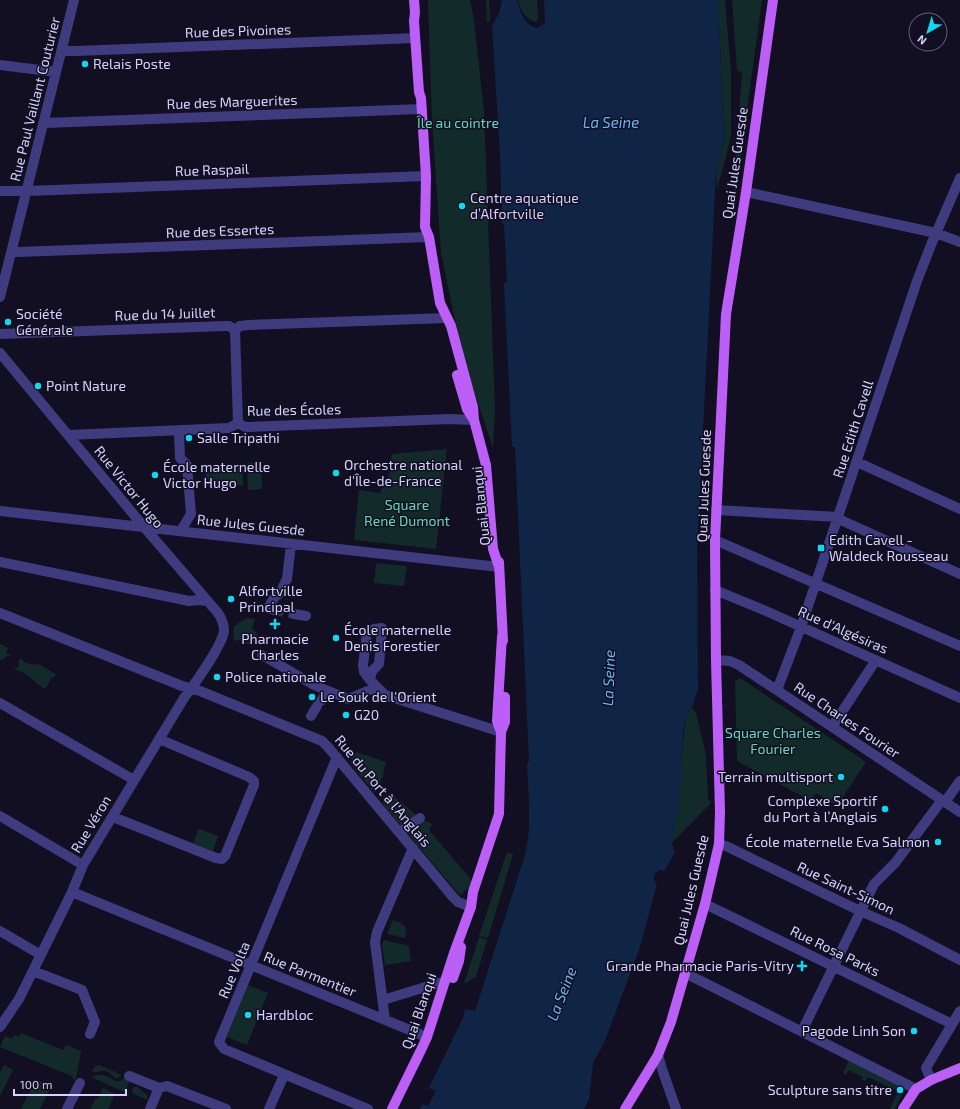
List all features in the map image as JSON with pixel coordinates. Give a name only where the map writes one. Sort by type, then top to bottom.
[{"type":"main road","name":"Quai Blanqui","points":[[392,1109],[427,1037],[499,814],[501,732],[505,722],[504,649],[502,636],[499,567],[493,549],[486,465],[474,420],[473,406],[451,326],[440,303],[428,237],[432,227],[426,180],[422,109],[419,92],[414,0]]},
{"type":"main road","name":"Quai Jules Guesde","points":[[658,1055],[671,1022],[705,904],[719,844],[720,812],[716,660],[715,540],[726,314],[746,192],[773,0]]},
{"type":"main road","name":"Quai Blanqui","points":[[415,12],[420,25],[423,92],[421,98]]},
{"type":"main road","name":"Quai Blanqui","points":[[398,1109],[431,1039],[459,961],[466,919]]},
{"type":"main road","points":[[625,1109],[658,1055]]},
{"type":"main road","points":[[903,1109],[916,1089],[931,1080],[960,1068]]},
{"type":"street","name":"Rue Paul Vaillant Couturier","points":[[0,297],[74,0]]},
{"type":"street","name":"Rue des Pivoines","points":[[62,49],[76,51],[415,38]]},
{"type":"street","points":[[0,65],[56,72]]},
{"type":"street","name":"Rue des Marguerites","points":[[44,123],[422,109]]},
{"type":"street","name":"Rue Edith Cavell","points":[[777,690],[816,584],[917,281],[960,178]]},
{"type":"street","name":"Rue Raspail","points":[[0,190],[27,191],[426,180]]},
{"type":"street","points":[[746,192],[936,233],[960,242]]},
{"type":"street","name":"Rue des Essertes","points":[[12,251],[18,252],[428,237]]},
{"type":"street","name":"Rue du 14 Juillet","points":[[0,333],[225,326],[229,326],[235,330],[240,326],[248,325],[448,318]]},
{"type":"street","points":[[235,330],[238,423]]},
{"type":"street","points":[[0,333],[0,341]]},
{"type":"street","name":"Rue Victor Hugo","points":[[0,353],[144,527],[222,618],[224,624],[222,636],[219,642]]},
{"type":"street","name":"Rue des Écoles","points":[[68,435],[229,428],[238,423],[245,427],[249,427],[449,419],[474,420]]},
{"type":"street","points":[[179,434],[180,458],[187,465],[191,514],[196,528]]},
{"type":"street","points":[[857,462],[960,509]]},
{"type":"street","points":[[716,510],[838,517],[843,522],[960,574]]},
{"type":"street","name":"Rue Jules Guesde","points":[[0,511],[499,567]]},
{"type":"street","points":[[183,527],[191,514]]},
{"type":"street","points":[[715,540],[960,646]]},
{"type":"street","points":[[274,610],[268,608],[276,596],[282,591],[284,583],[287,579],[291,544]]},
{"type":"street","points":[[0,562],[189,601],[207,601]]},
{"type":"street","name":"Rue d'Algésiras","points":[[715,590],[766,611],[960,698]]},
{"type":"street","name":"Rue du Port à l'Anglais","points":[[0,613],[182,686],[200,691],[322,741],[400,832],[452,897],[458,902],[470,907]]},
{"type":"street","points":[[294,614],[306,616]]},
{"type":"street","points":[[373,683],[372,671],[379,664],[382,628],[374,629],[367,633],[363,665],[364,672],[373,683],[385,695],[501,732]]},
{"type":"street","name":"Rue Véron","points":[[0,1027],[19,999],[34,971],[72,892],[83,865],[184,698],[200,676],[219,642]]},
{"type":"street","points":[[262,655],[314,685],[348,700],[373,683]]},
{"type":"street","name":"Rue Charles Fourier","points":[[716,660],[734,662],[960,812]]},
{"type":"street","points":[[832,727],[876,660]]},
{"type":"street","points":[[311,716],[327,691]]},
{"type":"street","points":[[0,703],[134,780]]},
{"type":"street","points":[[113,817],[216,858],[222,859],[225,856],[254,785],[254,781],[242,774],[159,739]]},
{"type":"street","name":"Rue Volta","points":[[337,757],[219,1042],[224,1049],[368,1109]]},
{"type":"street","points":[[802,1031],[874,884],[895,864],[960,781]]},
{"type":"street","points":[[0,816],[83,865]]},
{"type":"street","points":[[400,832],[420,818]]},
{"type":"street","name":"Rue Saint-Simon","points":[[719,844],[899,928],[960,960]]},
{"type":"street","points":[[385,1020],[375,942],[377,932],[413,848]]},
{"type":"street","name":"Rue Parmentier","points":[[72,892],[427,1037]]},
{"type":"street","name":"Rue Rosa Parks","points":[[705,904],[952,1024]]},
{"type":"street","points":[[0,931],[41,955]]},
{"type":"street","points":[[34,971],[82,990],[96,1022],[90,1034]]},
{"type":"street","points":[[685,973],[916,1089]]},
{"type":"street","points":[[383,1000],[445,981]]},
{"type":"street","points":[[931,1080],[926,1068],[960,1011]]},
{"type":"street","points":[[658,1055],[676,1109]]},
{"type":"street","points":[[269,1109],[284,1075]]},
{"type":"street","points":[[129,1076],[159,1088],[167,1086],[226,1109]]},
{"type":"street","points":[[67,1109],[80,1083]]},
{"type":"street","points":[[150,1109],[159,1088]]},
{"type":"green space","name":"Île au cointre","points":[[428,0],[470,0],[474,21],[484,111],[495,410],[493,448],[463,358],[441,253],[432,120]]},
{"type":"green space","points":[[486,0],[489,0],[490,20],[487,23]]},
{"type":"green space","points":[[518,0],[537,0],[538,19],[536,22],[529,19],[524,14]]},
{"type":"green space","points":[[718,0],[725,0],[731,73],[731,134],[717,189],[716,172],[724,141]]},
{"type":"green space","points":[[732,0],[762,0],[735,200],[735,168],[742,73],[737,70]]},
{"type":"green space","name":"Square René Dumont","points":[[447,449],[436,549],[354,540],[359,490],[381,493],[382,482],[388,481],[392,454]]},
{"type":"green space","points":[[247,463],[261,463],[262,489],[248,490]]},
{"type":"green space","points":[[242,467],[243,485],[206,486],[205,468]]},
{"type":"green space","points":[[376,563],[407,566],[404,586],[374,583]]},
{"type":"green space","points":[[249,618],[255,619],[252,629],[257,634],[257,641],[250,645],[242,639],[234,641],[233,628],[240,622]]},
{"type":"green space","points":[[0,644],[8,648],[6,653],[11,655],[2,660],[0,659]]},
{"type":"green space","points":[[19,658],[26,663],[43,666],[56,674],[54,678],[52,677],[45,689],[27,675],[13,669],[19,666]]},
{"type":"green space","name":"Square Charles Fourier","points":[[740,678],[866,762],[837,806],[816,793],[811,801],[737,761],[735,681]]},
{"type":"green space","points":[[692,708],[696,713],[706,755],[708,799],[711,803],[672,843],[686,715]]},
{"type":"green space","points":[[356,752],[386,762],[384,774],[375,793],[350,763]]},
{"type":"green space","points":[[391,794],[420,818],[432,824],[429,830],[473,882],[470,888],[464,891],[462,895],[458,893],[382,803]]},
{"type":"green space","points":[[200,829],[218,836],[213,851],[193,843],[198,830]]},
{"type":"green space","points":[[507,852],[513,854],[488,938],[479,936]]},
{"type":"green space","points":[[393,920],[401,923],[406,928],[405,938],[387,934]]},
{"type":"green space","points":[[479,937],[487,940],[476,977],[464,984]]},
{"type":"green space","points":[[384,940],[409,946],[411,961],[385,965],[382,944]]},
{"type":"green space","name":"Hardbloc","points":[[248,985],[268,993],[247,1045],[227,1037]]},
{"type":"green space","points":[[21,1033],[63,1050],[66,1045],[81,1051],[76,1079],[74,1080],[72,1076],[0,1047],[5,1036],[12,1039],[14,1035],[19,1037]]},
{"type":"green space","points":[[849,1060],[903,1087],[904,1090],[895,1109],[890,1109],[897,1091],[868,1077],[865,1081],[862,1080],[863,1077],[849,1070],[846,1075],[843,1073]]},
{"type":"green space","points":[[4,1065],[13,1070],[0,1096],[0,1072]]},
{"type":"green space","points":[[98,1065],[122,1075],[115,1078],[106,1071],[92,1071]]},
{"type":"green space","points":[[96,1075],[104,1075],[116,1081],[121,1081],[125,1077],[129,1082],[125,1092],[91,1077]]},
{"type":"green space","points":[[36,1079],[51,1087],[40,1109],[21,1109]]},
{"type":"green space","points":[[136,1086],[147,1095],[147,1100],[132,1093],[133,1088]]},
{"type":"green space","points":[[103,1088],[115,1094],[108,1109],[90,1109],[96,1098],[98,1099]]},
{"type":"water","name":"La Seine","points":[[502,0],[517,0],[521,13],[526,21],[537,28],[544,24],[545,21],[544,0],[718,0],[724,141],[716,172],[697,551],[698,689],[692,708],[686,715],[683,734],[680,800],[672,843],[675,853],[664,871],[660,870],[655,873],[654,880],[657,884],[639,950],[604,1043],[593,1063],[589,1099],[584,1109],[420,1109],[422,1104],[428,1106],[436,1091],[429,1088],[463,1018],[465,1009],[475,1011],[525,855],[529,831],[527,764],[529,761],[515,448],[512,446],[504,283],[507,282],[504,224],[502,223],[500,154],[492,26],[499,13]]},
{"type":"tunnel","points":[[274,610],[294,614]]},
{"type":"place","name":"Relais Poste","points":[[85,64]]},
{"type":"place","name":"Centre aquatique d’Alfortville","points":[[462,206]]},
{"type":"place","name":"Société Générale","points":[[8,322]]},
{"type":"place","name":"Point Nature","points":[[38,386]]},
{"type":"place","name":"Salle Tripathi","points":[[189,438]]},
{"type":"place","name":"Orchestre national d'Île-de-France","points":[[336,473]]},
{"type":"place","name":"École maternelle Victor Hugo","points":[[155,475]]},
{"type":"place","name":"Edith Cavell - Waldeck Rousseau","points":[[821,548]]},
{"type":"place","name":"Alfortville Principal","points":[[231,599]]},
{"type":"place","name":"Pharmacie Charles","points":[[275,624]]},
{"type":"place","name":"École maternelle Denis Forestier","points":[[336,638]]},
{"type":"place","name":"Police nationale","points":[[217,677]]},
{"type":"place","name":"Le Souk de l'Orient","points":[[312,697]]},
{"type":"place","name":"G20","points":[[346,715]]},
{"type":"place","name":"Terrain multisport","points":[[841,777]]},
{"type":"place","name":"Complexe Sportif du Port à l’Anglais","points":[[885,809]]},
{"type":"place","name":"École maternelle Eva Salmon","points":[[938,842]]},
{"type":"place","name":"Grande Pharmacie Paris-Vitry","points":[[802,966]]},
{"type":"place","name":"Hardbloc","points":[[248,1015]]},
{"type":"place","name":"Pagode Linh Son","points":[[914,1031]]},
{"type":"place","name":"Sculpture sans titre","points":[[900,1090]]}]
